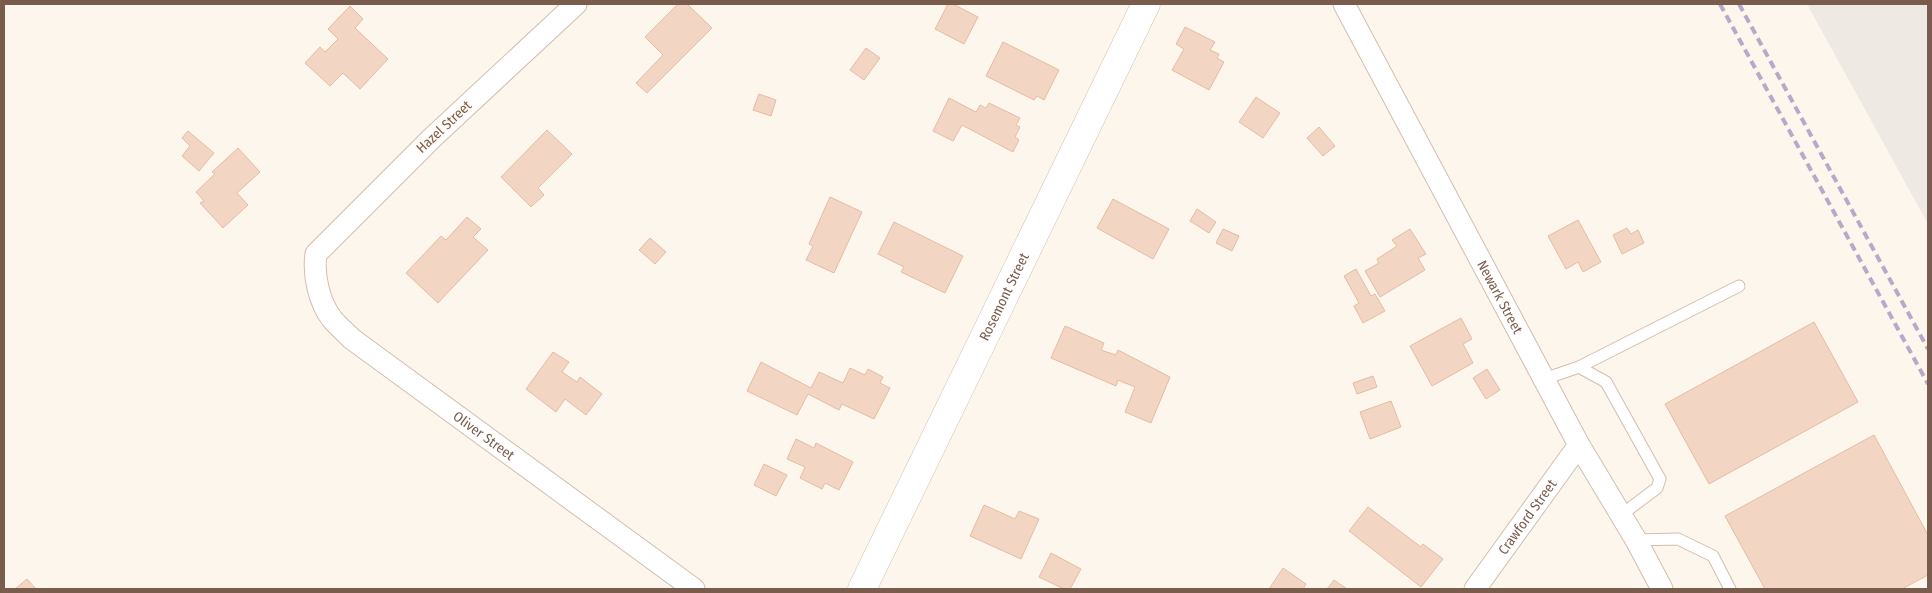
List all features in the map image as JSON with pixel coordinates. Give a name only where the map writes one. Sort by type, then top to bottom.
[{"type":"main road","name":"Rosemont Street","points":[[862,589],[1146,4]]},
{"type":"street","name":"Hazel Street","points":[[316,254],[432,138],[576,4]]},
{"type":"street","name":"Newark Street","points":[[1344,4],[1579,445],[1636,540],[1662,589]]},
{"type":"street","name":"Oliver Street","points":[[316,254],[314,265],[322,303],[332,319],[352,338],[694,589]]},
{"type":"street","name":"Crawford Street","points":[[1475,589],[1579,445]]},
{"type":"lane","points":[[1544,379],[1579,367],[1739,286]]},
{"type":"lane","points":[[1579,367],[1606,382],[1660,479],[1657,488],[1621,515]]},
{"type":"lane","points":[[1636,540],[1678,539],[1713,556],[1730,589]]},
{"type":"shaded area","points":[[1807,4],[1928,4],[1928,224]]},
{"type":"building","points":[[678,4],[687,4],[712,28],[647,93],[636,83],[663,55],[645,37]]},
{"type":"building","points":[[948,4],[953,4],[978,17],[964,44],[935,29]]},
{"type":"building","points":[[350,6],[363,19],[355,28],[388,59],[360,89],[343,73],[330,86],[305,63],[320,47],[325,52],[338,39],[328,29]]},
{"type":"building","points":[[1185,27],[1215,42],[1210,50],[1219,54],[1217,58],[1224,62],[1209,90],[1172,70],[1184,49],[1176,44]]},
{"type":"building","points":[[1003,42],[1059,70],[1044,100],[1037,96],[1034,100],[986,76]]},
{"type":"building","points":[[866,48],[880,58],[864,80],[850,70]]},
{"type":"building","points":[[759,94],[776,100],[771,116],[753,110]]},
{"type":"building","points":[[1256,97],[1280,113],[1263,138],[1239,122]]},
{"type":"building","points":[[949,98],[976,112],[980,105],[986,108],[989,103],[1020,118],[1016,125],[1020,127],[1015,137],[1019,140],[1013,152],[962,125],[953,141],[933,131]]},
{"type":"building","points":[[1319,127],[1335,146],[1323,156],[1307,138]]},
{"type":"building","points":[[547,130],[572,154],[538,188],[544,195],[531,207],[501,177]]},
{"type":"building","points":[[188,131],[214,153],[199,171],[182,156],[190,146],[182,138]]},
{"type":"building","points":[[238,148],[260,172],[237,193],[248,205],[223,228],[200,203],[204,201],[196,192],[215,174],[212,172]]},
{"type":"building","points":[[830,197],[862,212],[834,273],[806,260],[813,246],[809,244]]},
{"type":"building","points":[[1113,199],[1169,229],[1153,259],[1097,228]]},
{"type":"building","points":[[1197,209],[1216,222],[1209,233],[1190,221]]},
{"type":"building","points":[[467,217],[481,229],[473,237],[488,250],[438,303],[406,273],[441,236],[446,240]]},
{"type":"building","points":[[1578,220],[1601,262],[1583,272],[1578,262],[1566,269],[1548,236]]},
{"type":"building","points":[[894,222],[963,256],[945,293],[901,272],[904,267],[878,254]]},
{"type":"building","points":[[1627,228],[1631,234],[1638,230],[1644,243],[1622,254],[1613,235]]},
{"type":"building","points":[[1223,229],[1239,236],[1232,251],[1216,243]]},
{"type":"building","points":[[1410,229],[1426,254],[1418,258],[1425,270],[1380,297],[1365,271],[1379,263],[1377,259],[1397,246],[1392,240]]},
{"type":"building","points":[[650,238],[666,252],[655,264],[639,250]]},
{"type":"building","points":[[1356,269],[1371,296],[1375,294],[1385,311],[1363,323],[1354,306],[1359,303],[1344,276]]},
{"type":"building","points":[[1461,318],[1472,339],[1463,344],[1473,363],[1432,386],[1410,346]]},
{"type":"building","points":[[1814,322],[1858,402],[1709,484],[1665,404]]},
{"type":"building","points":[[1065,326],[1104,343],[1101,350],[1116,355],[1118,350],[1170,377],[1151,423],[1125,412],[1135,387],[1118,380],[1116,386],[1051,358]]},
{"type":"building","points":[[553,352],[569,362],[562,372],[577,382],[580,377],[602,394],[586,415],[565,399],[556,412],[526,389]]},
{"type":"building","points":[[761,362],[811,388],[819,372],[843,383],[850,368],[865,375],[868,369],[883,377],[880,383],[890,388],[874,419],[842,404],[839,410],[808,394],[797,415],[747,391]]},
{"type":"building","points":[[1487,369],[1500,390],[1486,399],[1473,378]]},
{"type":"building","points":[[1373,376],[1377,387],[1357,394],[1353,383]]},
{"type":"building","points":[[1391,401],[1401,427],[1370,439],[1360,412]]},
{"type":"building","points":[[1874,435],[1928,535],[1928,575],[1902,589],[1765,589],[1725,516]]},
{"type":"building","points":[[796,439],[814,448],[816,443],[853,462],[839,490],[825,483],[822,489],[800,478],[805,467],[787,459]]},
{"type":"building","points":[[764,464],[787,475],[776,496],[754,485]]},
{"type":"building","points":[[984,505],[1015,519],[1019,511],[1039,519],[1021,559],[970,536]]},
{"type":"building","points":[[1368,507],[1421,547],[1423,544],[1443,559],[1421,587],[1349,531]]},
{"type":"building","points":[[1051,553],[1081,569],[1070,589],[1064,589],[1039,577]]},
{"type":"building","points":[[1283,568],[1306,584],[1303,589],[1269,589]]},
{"type":"building","points":[[27,579],[36,589],[15,589]]},
{"type":"building","points":[[1334,580],[1347,589],[1327,589]]},
{"type":"railway","points":[[1720,4],[1928,384]]},
{"type":"railway","points":[[1739,4],[1928,349]]}]
